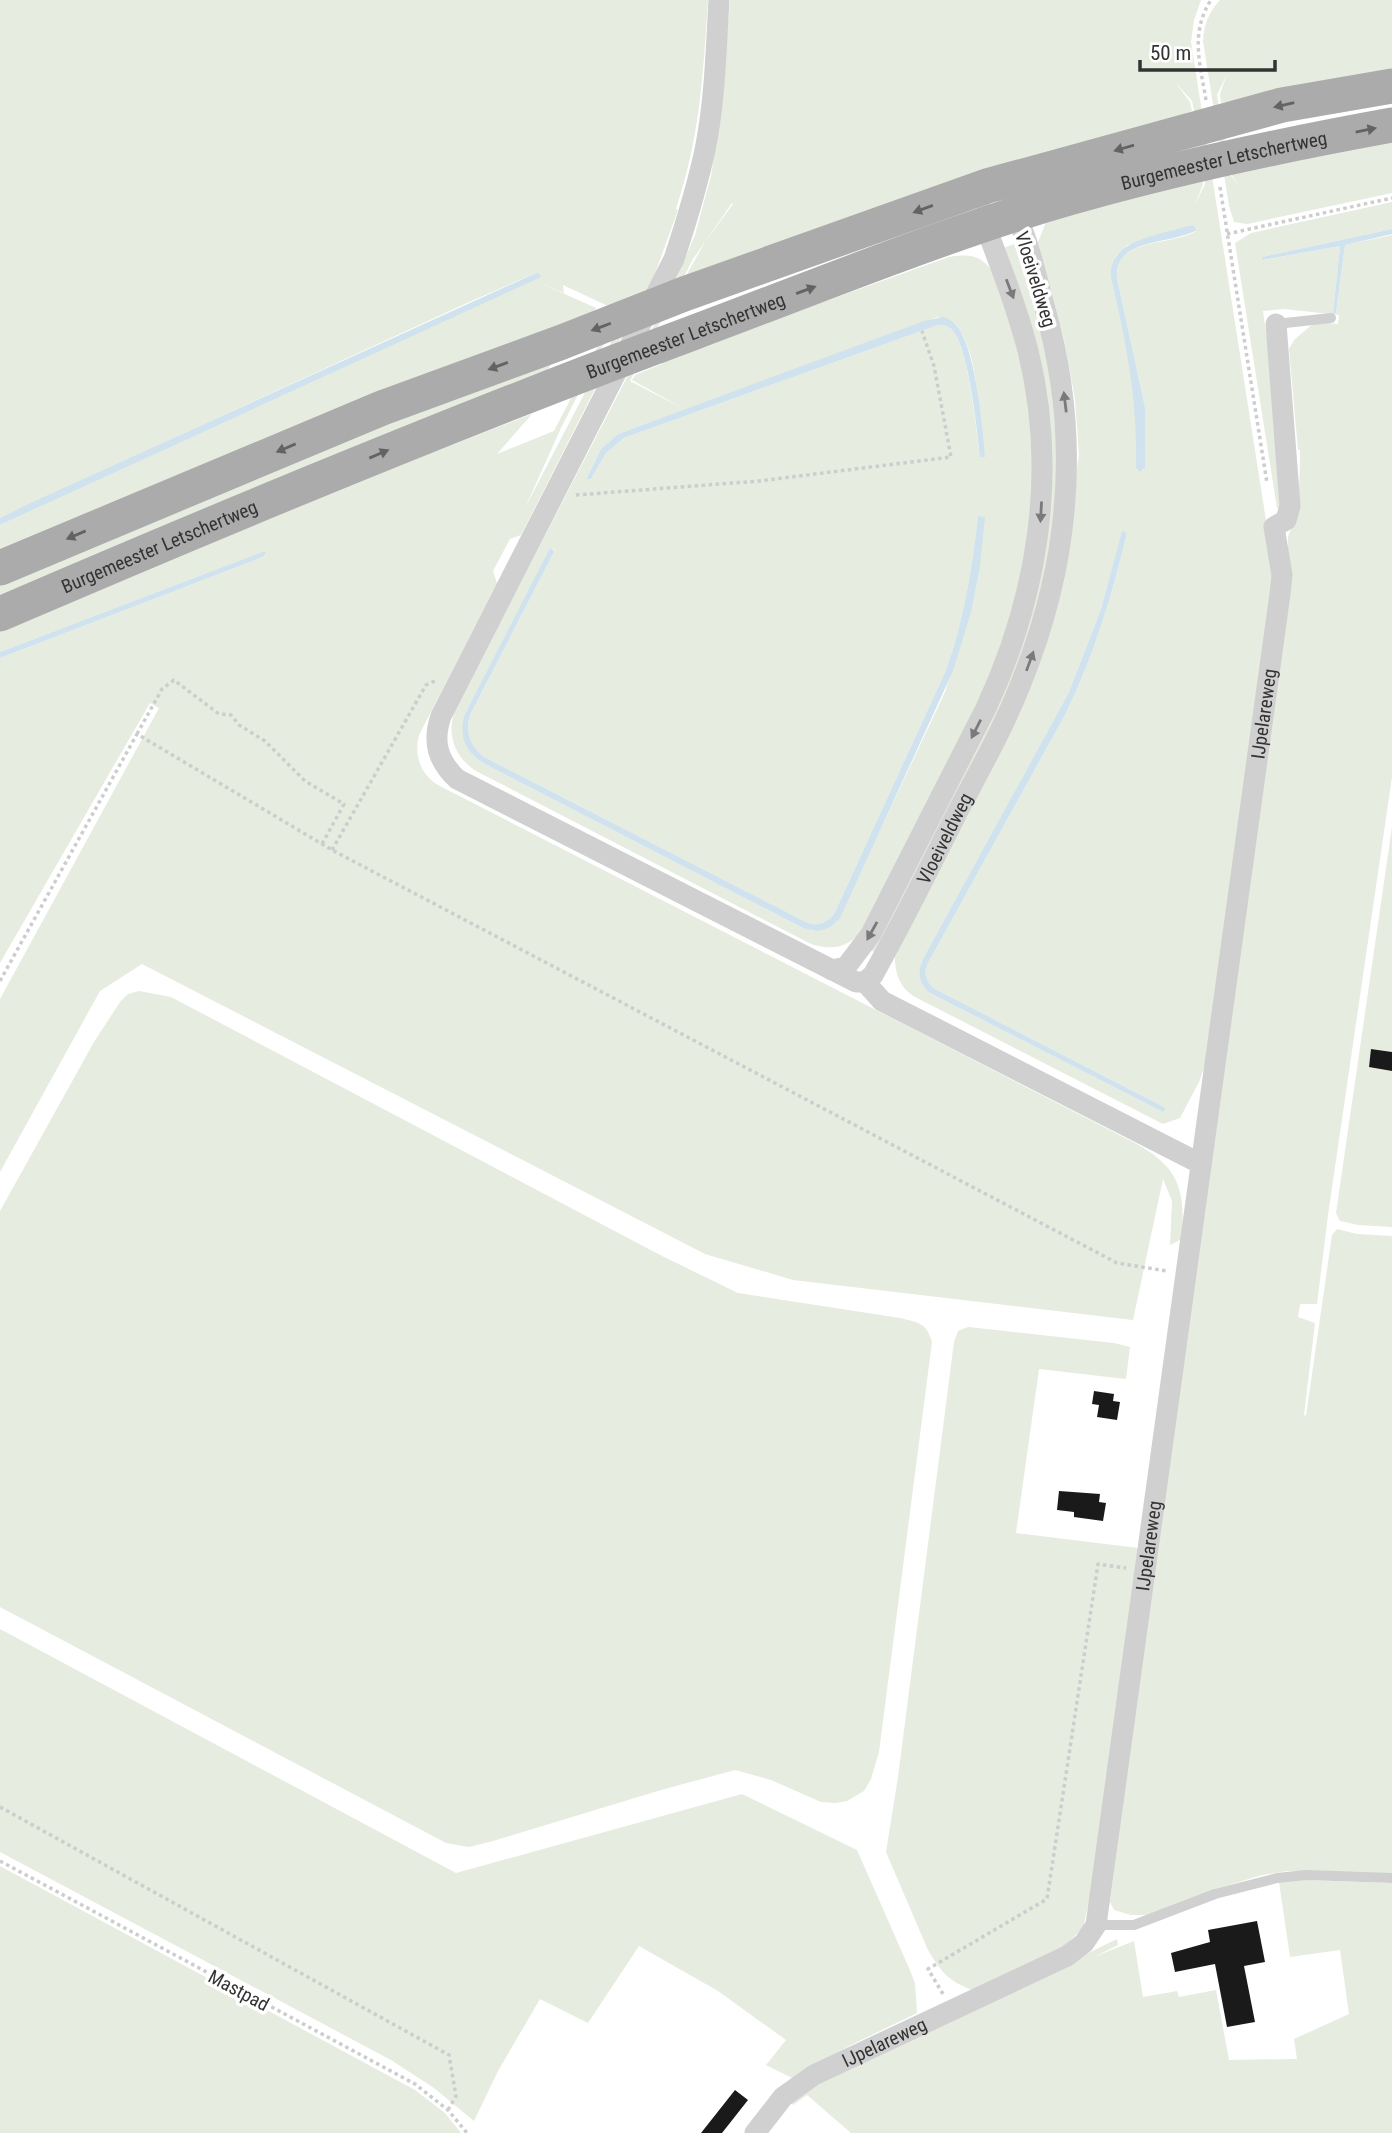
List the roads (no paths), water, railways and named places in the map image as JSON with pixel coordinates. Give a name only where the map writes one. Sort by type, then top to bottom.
[{"type":"main road","name":"Burgemeester Letschertweg","points":[[0,568],[383,408],[684,295],[987,186],[1226,120],[1330,96],[1392,86]]},
{"type":"main road","name":"Burgemeester Letschertweg","points":[[0,614],[382,453],[561,382],[1001,220],[1211,161],[1392,125]]},
{"type":"street","points":[[719,0],[707,138],[691,209],[674,259],[441,716],[436,731],[443,766],[457,779],[856,982],[865,982],[882,1001],[1201,1164]]},
{"type":"street","name":"Vloeiveldweg","points":[[865,982],[873,975],[890,946],[1021,684],[1040,634],[1055,570],[1067,470],[1067,427],[1060,365],[1050,323],[987,186]]},
{"type":"street","name":"Vloeiveldweg","points":[[832,970],[846,967],[871,934],[980,720],[1003,672],[1020,623],[1032,575],[1040,528],[1042,484],[1042,451],[1035,384],[1014,301],[1001,220],[987,186]]},
{"type":"street","name":"IJpelareweg","points":[[755,2133],[783,2097],[814,2075],[1067,1956],[1084,1943],[1096,1925],[1280,593],[1282,575],[1274,527],[1286,520],[1290,506],[1276,324]]},
{"type":"lane","name":"IJpelareweg","points":[[1276,324],[1331,318]]},
{"type":"lane","points":[[1096,1925],[1134,1925],[1215,1894],[1277,1878],[1306,1875],[1392,1878]]},
{"type":"water","points":[[1194,226],[1196,230],[1135,249],[1125,255],[1119,265],[1117,278],[1145,407],[1145,468],[1140,472],[1136,468],[1133,396],[1111,277],[1112,264],[1118,254],[1138,241]]},
{"type":"water","points":[[1392,229],[1392,234],[1345,245],[1336,313],[1333,313],[1340,246],[1263,260],[1262,257]]},
{"type":"water","points":[[538,272],[541,277],[0,525],[0,518],[35,501]]},
{"type":"water","points":[[943,317],[957,326],[969,351],[977,388],[985,457],[980,457],[964,355],[953,331],[938,325],[624,438],[606,453],[591,479],[586,480],[601,449],[618,434],[924,321]]},
{"type":"water","points":[[978,516],[985,517],[980,566],[972,609],[953,671],[840,918],[828,928],[814,931],[803,928],[483,763],[472,754],[465,742],[462,729],[465,714],[552,548],[554,552],[470,715],[469,733],[475,748],[484,757],[806,922],[822,923],[835,912],[946,670],[967,594]]},
{"type":"water","points":[[1122,531],[1127,533],[1108,603],[1075,693],[928,963],[926,974],[929,984],[935,989],[1164,1107],[1163,1112],[930,993],[921,982],[920,973],[923,959],[1069,692],[1101,609]]},
{"type":"water","points":[[266,552],[263,557],[0,658],[0,652]]}]
